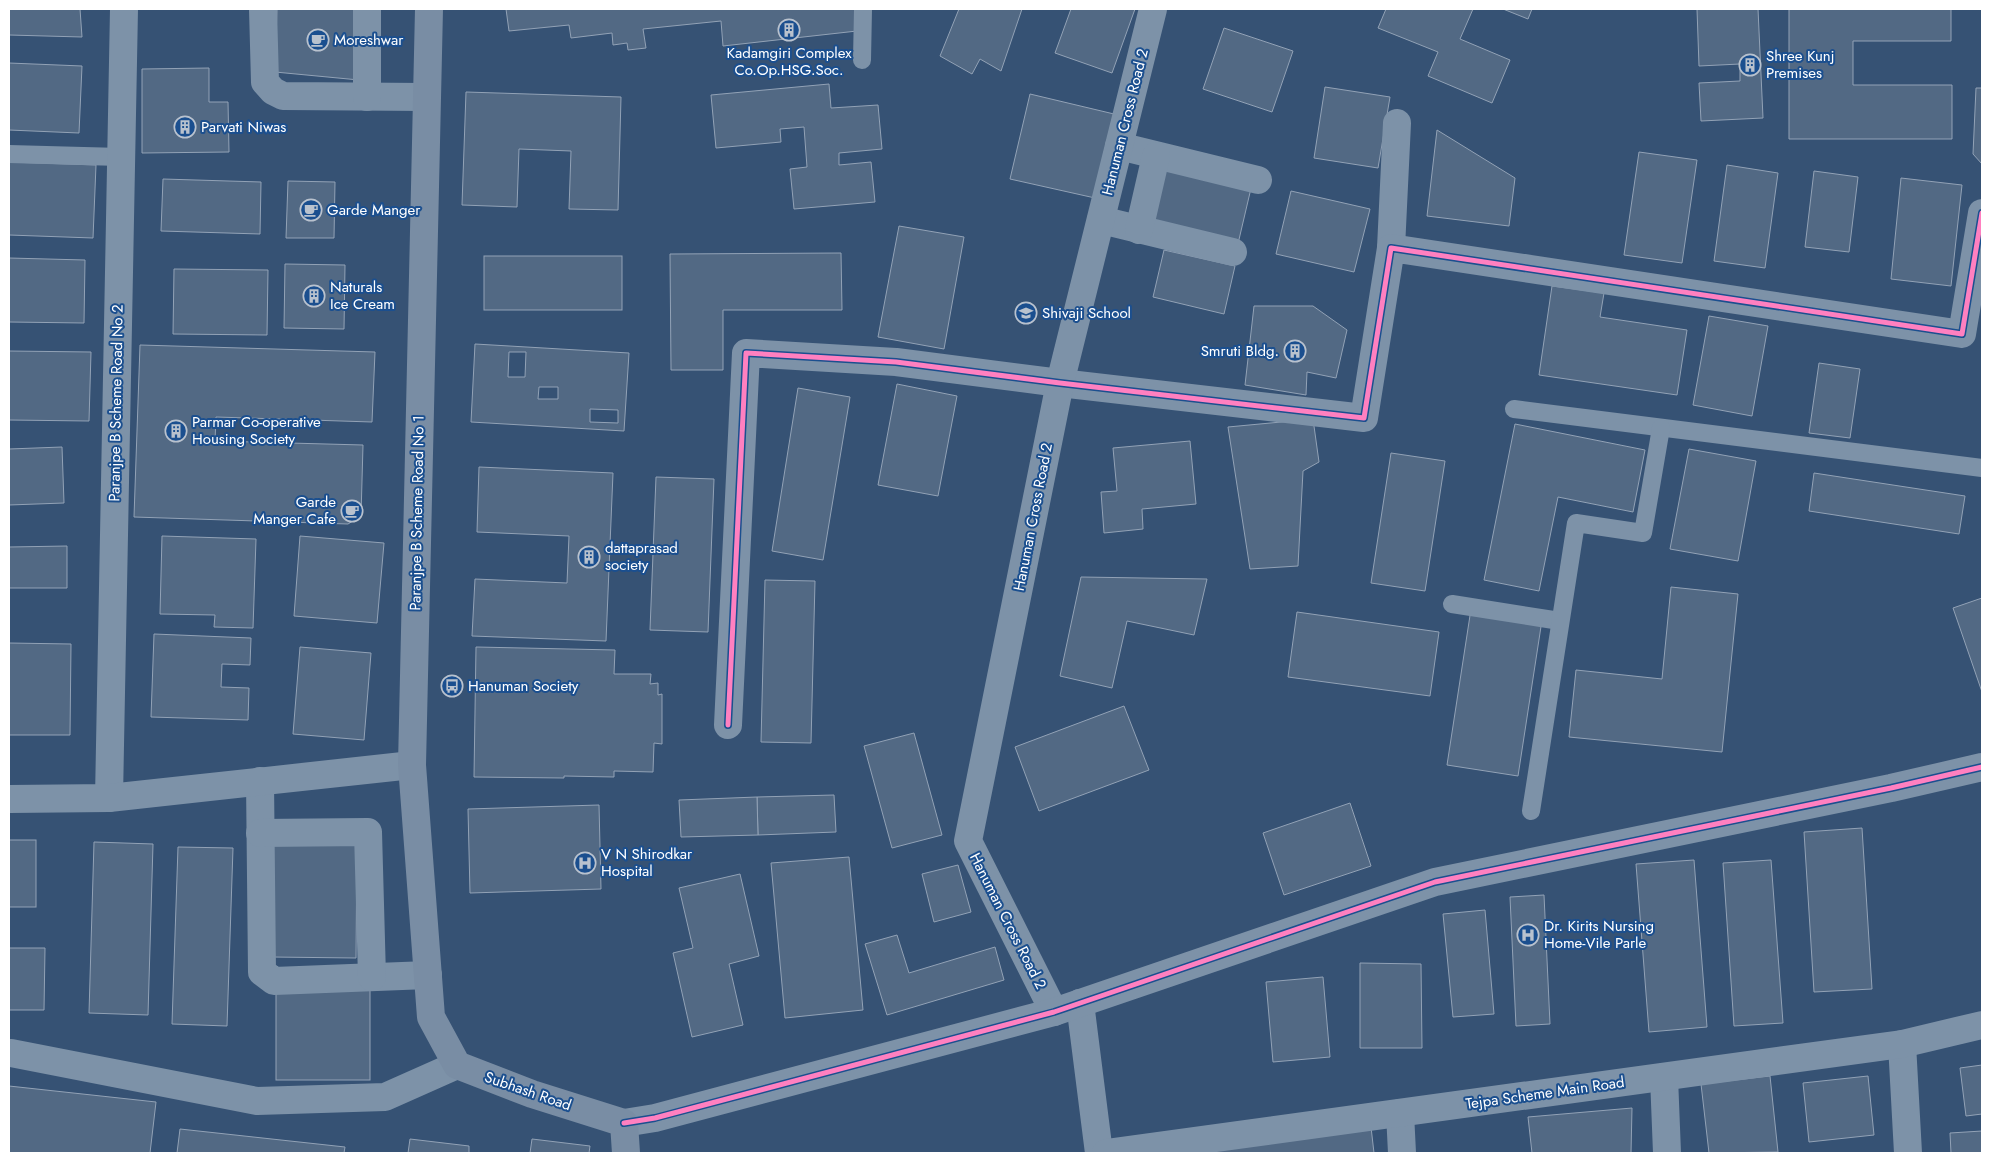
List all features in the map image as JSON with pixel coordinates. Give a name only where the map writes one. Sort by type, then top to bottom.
[{"type":"street","name":"Paranjpe B Scheme Road No 2","points":[[109,798],[124,9]]},
{"type":"street","points":[[263,9],[265,82],[273,91],[283,96],[426,98]]},
{"type":"street","points":[[367,9],[368,97]]},
{"type":"street","name":"Paranjpe B Scheme Road No 1","points":[[428,9],[412,765],[431,1017],[456,1065]]},
{"type":"street","name":"Hanuman Cross Road 2","points":[[1054,1012],[968,841],[1060,383],[1153,9]]},
{"type":"street","points":[[728,725],[746,353],[896,362],[1364,418],[1391,248],[1397,123]]},
{"type":"street","points":[[1119,146],[1258,180]]},
{"type":"street","points":[[1139,230],[1156,156]]},
{"type":"street","points":[[1391,248],[1962,334],[1982,213]]},
{"type":"street","points":[[1101,220],[1233,252]]},
{"type":"street","points":[[9,799],[109,798],[412,765]]},
{"type":"street","points":[[626,1153],[624,1123],[656,1118],[1054,1012],[1435,882],[1891,788],[1982,766]]},
{"type":"street","points":[[260,781],[262,972],[266,977],[274,981],[428,975]]},
{"type":"street","points":[[260,832],[368,832],[372,977]]},
{"type":"street","points":[[1080,1003],[1099,1153]]},
{"type":"street","name":"Tejpa Scheme Main Road","points":[[1106,1153],[1156,1150],[1400,1113],[1902,1044],[1982,1025]]},
{"type":"street","points":[[1902,1044],[1908,1153]]},
{"type":"street","points":[[12,1053],[257,1102],[385,1097],[456,1065]]},
{"type":"street","name":"Subhash Road","points":[[456,1065],[532,1094],[624,1123]]},
{"type":"street","points":[[1664,1077],[1668,1153]]},
{"type":"street","points":[[1400,1113],[1402,1153]]},
{"type":"lane","points":[[862,60],[863,9]]},
{"type":"lane","points":[[9,154],[121,157]]},
{"type":"lane","points":[[1514,409],[1982,468]]},
{"type":"lane","points":[[1531,811],[1576,523],[1643,533],[1661,428]]},
{"type":"lane","points":[[1452,604],[1560,621]]},
{"type":"building","points":[[9,9],[80,9],[82,37],[9,35]]},
{"type":"building","name":"Moreshwar","points":[[277,9],[361,9],[359,80],[275,72]]},
{"type":"building","name":"Kadamgiri Complex Co.Op.HSG.Soc.","points":[[506,9],[855,9],[857,31],[723,46],[721,21],[643,29],[646,48],[628,50],[627,43],[613,45],[612,33],[571,38],[569,25],[509,31]]},
{"type":"building","points":[[959,9],[1022,9],[1001,71],[980,59],[972,74],[940,56]]},
{"type":"building","points":[[1071,9],[1135,9],[1112,73],[1055,53]]},
{"type":"building","points":[[1386,9],[1473,9],[1460,39],[1510,60],[1492,103],[1428,76],[1438,52],[1378,28]]},
{"type":"building","points":[[1503,9],[1532,9],[1528,19]]},
{"type":"building","name":"Shree Kunj Premises","points":[[1697,9],[1758,9],[1763,118],[1701,121],[1699,83],[1740,81],[1740,64],[1699,66]]},
{"type":"building","points":[[1789,9],[1951,9],[1951,41],[1853,41],[1853,85],[1952,85],[1952,139],[1789,139]]},
{"type":"building","points":[[1224,28],[1293,51],[1272,112],[1203,89]]},
{"type":"building","points":[[9,63],[82,66],[79,133],[9,130]]},
{"type":"building","name":"Parvati Niwas","points":[[209,68],[209,102],[228,102],[229,152],[142,153],[142,69]]},
{"type":"building","points":[[829,84],[831,108],[878,105],[882,149],[839,153],[839,165],[871,162],[875,202],[794,209],[790,169],[807,167],[804,127],[780,129],[781,142],[716,148],[711,95]]},
{"type":"building","points":[[1325,87],[1390,97],[1378,168],[1314,158]]},
{"type":"building","points":[[1976,88],[1982,88],[1982,164],[1973,154]]},
{"type":"building","points":[[466,92],[621,97],[618,210],[569,209],[571,151],[519,149],[517,207],[462,205]]},
{"type":"building","points":[[1030,94],[1114,114],[1095,198],[1010,179]]},
{"type":"building","points":[[1437,130],[1515,178],[1509,226],[1427,216]]},
{"type":"building","points":[[1639,152],[1697,160],[1682,263],[1624,255]]},
{"type":"building","points":[[9,162],[96,165],[93,238],[9,235]]},
{"type":"building","points":[[1167,165],[1252,184],[1237,248],[1151,228]]},
{"type":"building","points":[[1727,165],[1778,173],[1765,268],[1714,261]]},
{"type":"building","points":[[1814,171],[1858,177],[1849,252],[1805,247]]},
{"type":"building","points":[[1901,178],[1962,185],[1951,286],[1891,279]]},
{"type":"building","points":[[163,179],[261,182],[260,234],[161,231]]},
{"type":"building","name":"Garde Manger","points":[[288,181],[335,182],[334,238],[286,238]]},
{"type":"building","points":[[1291,191],[1370,209],[1354,272],[1276,254]]},
{"type":"building","points":[[899,226],[964,237],[944,349],[878,337]]},
{"type":"building","points":[[1164,250],[1235,266],[1224,314],[1153,297]]},
{"type":"building","points":[[841,253],[842,310],[723,310],[723,370],[671,370],[670,254]]},
{"type":"building","points":[[484,256],[622,256],[622,310],[484,310]]},
{"type":"building","points":[[9,258],[85,260],[84,323],[9,322]]},
{"type":"building","name":"Naturals Ice Cream","points":[[285,264],[345,265],[344,329],[284,328]]},
{"type":"building","points":[[174,269],[268,270],[267,335],[173,334]]},
{"type":"building","points":[[1552,286],[1604,293],[1600,317],[1687,330],[1677,395],[1539,375]]},
{"type":"building","name":"Smruti Bldg.","points":[[1254,306],[1313,306],[1347,330],[1336,378],[1307,372],[1306,395],[1245,385]]},
{"type":"building","points":[[1709,316],[1768,326],[1752,416],[1693,405]]},
{"type":"building","points":[[475,344],[629,353],[624,431],[471,422]],"holes":[[[509,352],[526,352],[525,377],[508,377]],[[539,387],[558,387],[558,399],[538,399]],[[590,409],[618,410],[618,423],[590,422]]]},
{"type":"building","name":"Parmar Co-operative Housing Society","points":[[140,345],[375,352],[372,422],[216,417],[215,441],[363,445],[361,516],[348,524],[134,517]]},
{"type":"building","points":[[9,351],[91,352],[89,421],[9,420]]},
{"type":"building","points":[[1819,363],[1860,369],[1850,438],[1809,433]]},
{"type":"building","points":[[897,384],[957,396],[938,496],[878,485]]},
{"type":"building","points":[[798,388],[850,397],[823,560],[772,551]]},
{"type":"building","points":[[1313,419],[1319,462],[1303,471],[1298,566],[1250,569],[1228,427]]},
{"type":"building","points":[[1515,424],[1645,450],[1633,512],[1558,497],[1539,591],[1484,580]]},
{"type":"building","points":[[1190,441],[1196,504],[1142,509],[1143,529],[1104,533],[1101,492],[1117,491],[1113,448]]},
{"type":"building","points":[[62,447],[64,503],[9,505],[9,449]]},
{"type":"building","points":[[1689,449],[1756,461],[1738,561],[1670,549]]},
{"type":"building","points":[[1391,453],[1445,461],[1425,591],[1371,583]]},
{"type":"building","name":"dattaprasad society","points":[[479,467],[613,473],[606,641],[472,636],[475,579],[567,583],[569,536],[477,532]]},
{"type":"building","points":[[1814,473],[1965,496],[1959,534],[1809,511]]},
{"type":"building","points":[[656,477],[714,479],[708,632],[650,630]]},
{"type":"building","points":[[162,536],[256,539],[253,628],[214,627],[215,615],[160,614]]},
{"type":"building","points":[[300,536],[384,543],[377,623],[294,616]]},
{"type":"building","points":[[67,546],[67,588],[9,588],[9,547]]},
{"type":"building","points":[[1081,577],[1207,579],[1194,635],[1127,621],[1112,688],[1060,676]]},
{"type":"building","points":[[765,580],[815,581],[811,743],[761,742]]},
{"type":"building","points":[[1671,587],[1738,594],[1722,752],[1569,737],[1576,670],[1662,679]]},
{"type":"building","points":[[1982,598],[1982,692],[1953,608]]},
{"type":"building","points":[[1471,609],[1542,620],[1518,776],[1447,765]]},
{"type":"building","points":[[1297,612],[1439,632],[1430,696],[1288,677]]},
{"type":"building","points":[[154,634],[251,638],[250,665],[222,664],[221,687],[249,688],[248,720],[151,717]]},
{"type":"building","points":[[9,643],[71,644],[70,735],[9,735]]},
{"type":"building","points":[[300,647],[371,653],[364,740],[293,734]]},
{"type":"building","points":[[476,647],[615,650],[614,674],[651,674],[650,684],[658,683],[658,695],[662,694],[662,744],[654,743],[653,772],[614,771],[614,777],[474,777]]},
{"type":"building","points":[[1124,706],[1149,770],[1039,811],[1015,747]]},
{"type":"building","points":[[914,733],[942,835],[892,848],[864,746]]},
{"type":"building","points":[[834,795],[836,832],[758,835],[757,797]]},
{"type":"building","points":[[757,797],[758,835],[681,837],[679,800]]},
{"type":"building","points":[[1350,803],[1371,866],[1284,895],[1263,833]]},
{"type":"building","points":[[599,805],[601,889],[470,893],[468,809]]},
{"type":"building","points":[[1862,828],[1872,989],[1814,992],[1804,832]]},
{"type":"building","points":[[272,837],[357,838],[356,958],[271,957]]},
{"type":"building","points":[[9,840],[36,840],[36,907],[9,907]]},
{"type":"building","points":[[94,842],[153,844],[148,1015],[89,1013]]},
{"type":"building","points":[[178,847],[233,848],[227,1026],[172,1024]]},
{"type":"building","points":[[849,857],[863,1010],[785,1018],[771,863]]},
{"type":"building","points":[[1694,860],[1707,1027],[1649,1032],[1636,864]]},
{"type":"building","points":[[1771,860],[1783,1023],[1734,1026],[1723,863]]},
{"type":"building","points":[[958,865],[971,912],[934,922],[922,874]]},
{"type":"building","points":[[740,874],[759,956],[729,964],[743,1025],[692,1037],[673,953],[693,948],[679,888]]},
{"type":"building","points":[[1544,895],[1550,1024],[1516,1026],[1510,897]]},
{"type":"building","points":[[1485,910],[1494,1014],[1453,1017],[1443,914]]},
{"type":"building","points":[[897,935],[909,973],[995,947],[1004,980],[887,1015],[865,944]]},
{"type":"building","points":[[9,948],[45,948],[44,1010],[9,1010]]},
{"type":"building","points":[[1360,963],[1421,964],[1422,1048],[1360,1048]]},
{"type":"building","points":[[1323,977],[1330,1057],[1273,1062],[1266,982]]},
{"type":"building","points":[[276,986],[370,986],[370,1080],[276,1080]]},
{"type":"building","points":[[1982,1065],[1982,1114],[1966,1116],[1960,1068]]},
{"type":"building","points":[[1770,1076],[1778,1152],[1709,1153],[1701,1084]]},
{"type":"building","points":[[1868,1076],[1874,1135],[1809,1142],[1803,1083]]},
{"type":"building","points":[[9,1086],[156,1102],[150,1153],[9,1153]]},
{"type":"building","points":[[1632,1108],[1631,1153],[1532,1153],[1528,1117]]},
{"type":"building","points":[[1371,1127],[1374,1153],[1191,1153]]},
{"type":"building","points":[[180,1129],[345,1147],[344,1153],[177,1153]]},
{"type":"building","points":[[1982,1131],[1982,1153],[1951,1153],[1950,1133]]},
{"type":"building","points":[[410,1139],[469,1146],[469,1153],[408,1153]]},
{"type":"building","points":[[532,1139],[590,1146],[589,1153],[530,1153]]},
{"type":"cycle path","points":[[728,725],[746,353],[896,362],[1364,418],[1391,248],[1962,334],[1982,213]]},
{"type":"cycle path","points":[[624,1123],[655,1118],[1054,1012],[1435,882],[1891,788],[1982,767]]},
{"type":"place","name":"Kadamgiri Complex Co.Op.HSG.Soc.","points":[[789,30]]},
{"type":"place","name":"Moreshwar","points":[[318,40]]},
{"type":"place","name":"Shree Kunj Premises","points":[[1750,65]]},
{"type":"place","name":"Parvati Niwas","points":[[185,127]]},
{"type":"place","name":"Garde Manger","points":[[311,210]]},
{"type":"place","name":"Naturals Ice Cream","points":[[314,296]]},
{"type":"place","name":"Shivaji School","points":[[1026,313]]},
{"type":"place","name":"Smruti Bldg.","points":[[1295,351]]},
{"type":"place","name":"Parmar Co-operative Housing Society","points":[[176,431]]},
{"type":"place","name":"Garde Manger Cafe","points":[[352,511]]},
{"type":"place","name":"dattaprasad society","points":[[589,557]]},
{"type":"place","name":"Hanuman Society","points":[[452,686]]},
{"type":"place","name":"V N Shirodkar Hospital","points":[[585,863]]},
{"type":"place","name":"Dr. Kirits Nursing Home-Vile Parle","points":[[1528,935]]}]
